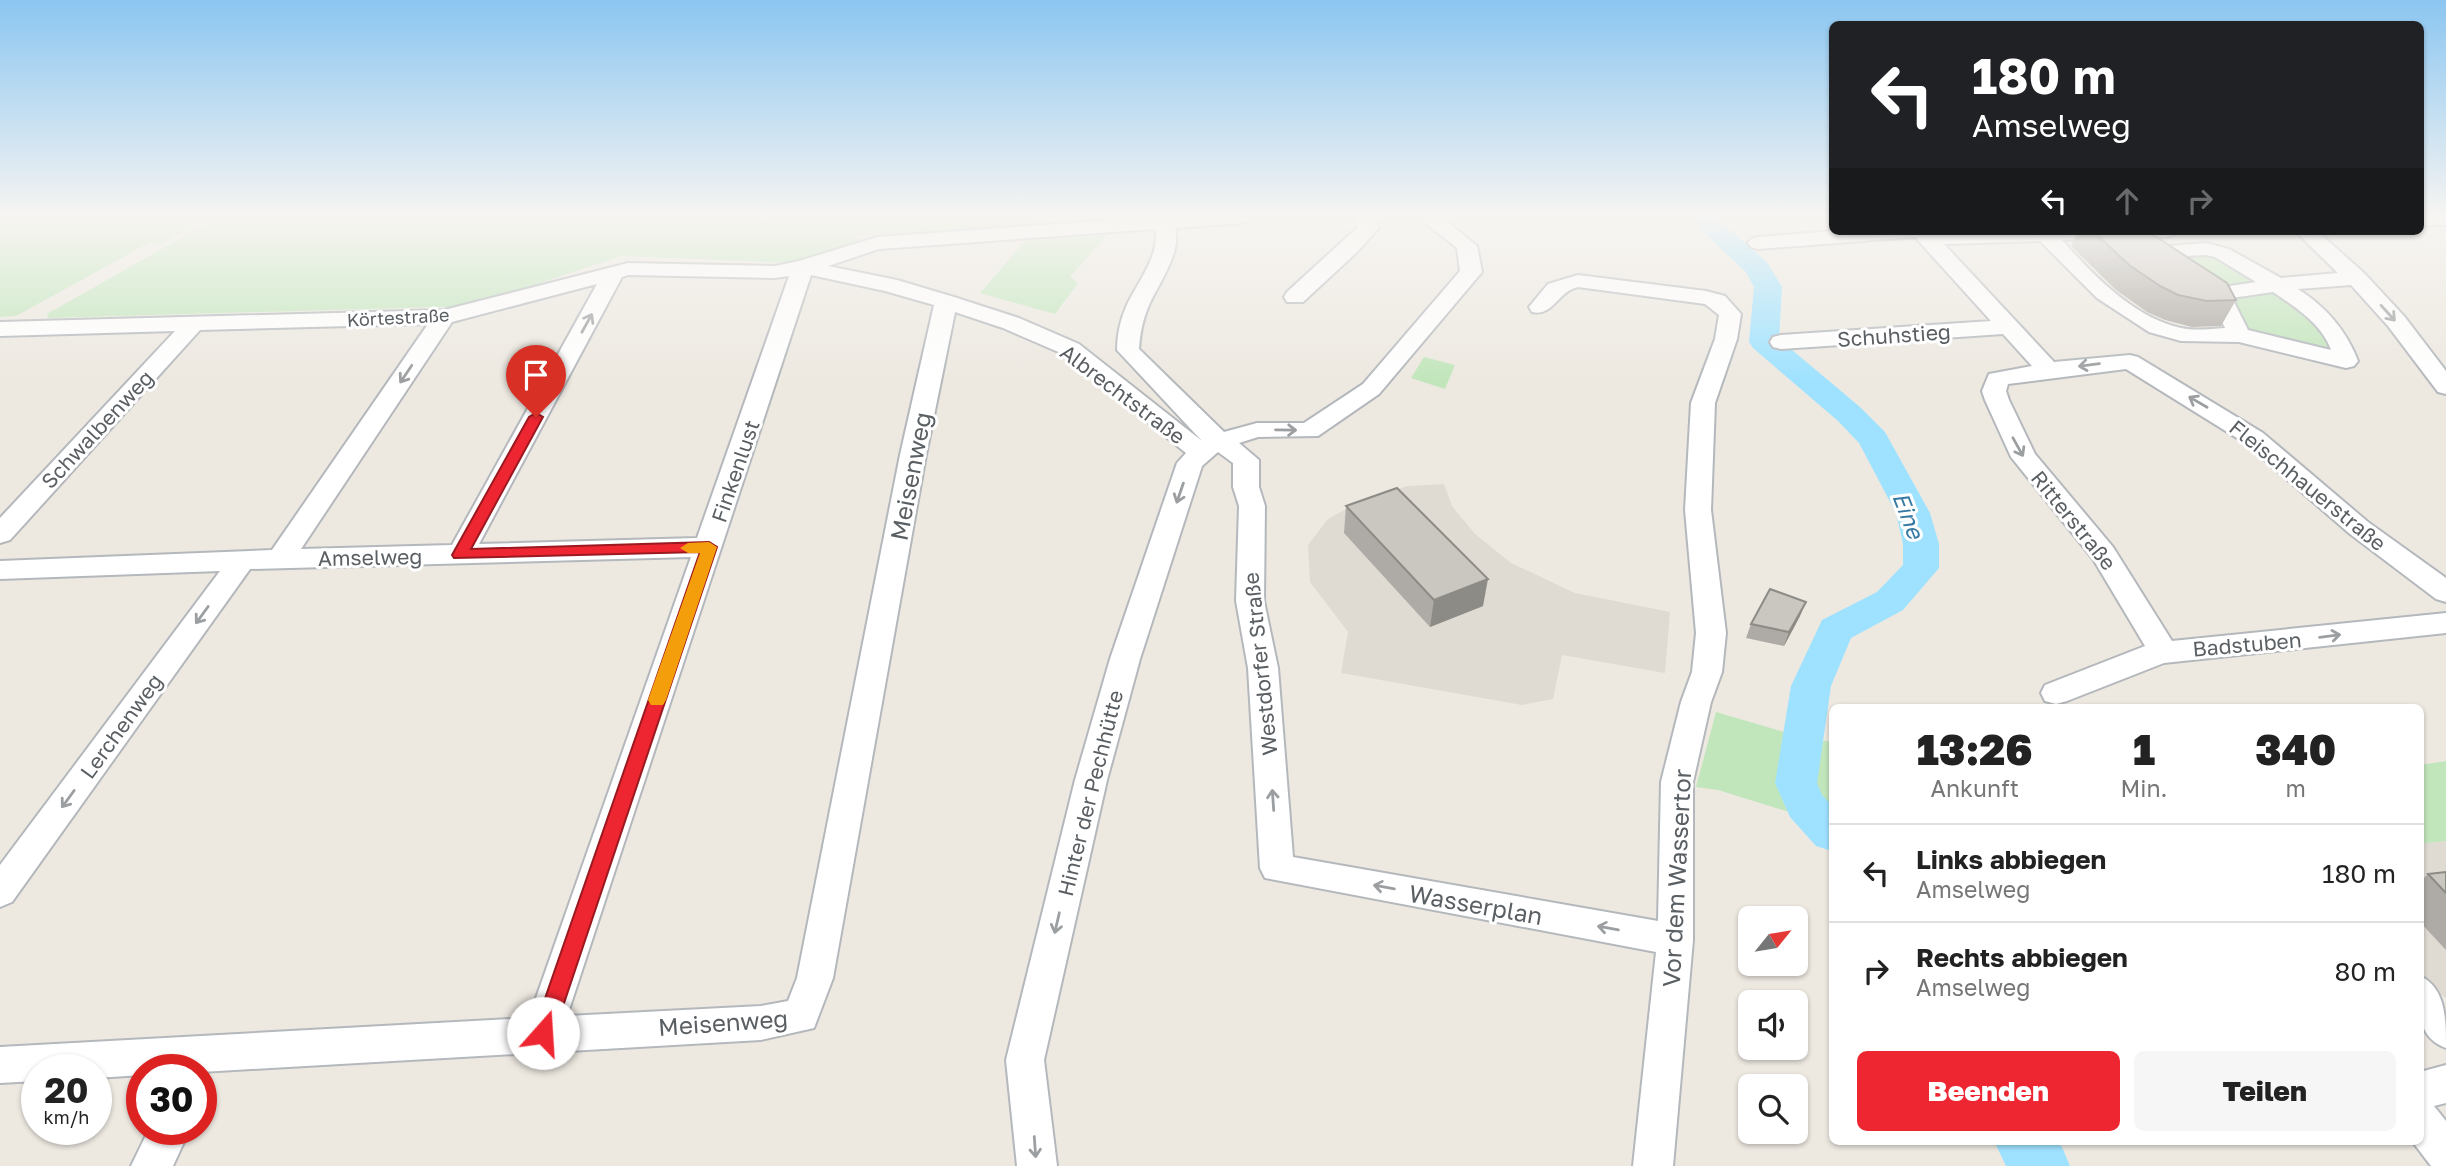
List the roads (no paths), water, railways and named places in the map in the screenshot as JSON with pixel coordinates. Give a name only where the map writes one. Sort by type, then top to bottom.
[{"type":"street","name":"Körtestraße","points":[[5,333],[194,324],[444,317],[622,271]]},
{"type":"street","name":"Körtestraße","points":[[760,271],[778,271]]},
{"type":"street","name":"Finkenlust","points":[[543,1033],[802,271]]},
{"type":"street","name":"Albrechtstraße","points":[[824,271],[889,285],[946,302],[1011,323],[1071,349],[1210,447]]},
{"type":"street","points":[[1154,271],[1135,313],[1127,338],[1128,350],[1210,447],[1257,430],[1309,431],[1371,389],[1471,271]]},
{"type":"street","points":[[1295,297],[1324,271]]},
{"type":"street","points":[[1956,271],[2048,370]]},
{"type":"street","points":[[2084,271],[2113,299],[2157,327],[2177,334],[2239,335],[2346,361],[2342,346],[2333,331],[2311,309],[2251,271]]},
{"type":"street","points":[[2177,271],[2224,302],[2239,335]]},
{"type":"street","points":[[2349,271],[2396,321],[2446,387]]},
{"type":"street","points":[[460,555],[614,272]]},
{"type":"street","points":[[2213,295],[2275,285],[2356,278]]},
{"type":"street","name":"Vor dem Wassertor","points":[[1540,307],[1552,289],[1562,283],[1578,281],[1717,301],[1730,314],[1726,339],[1703,403],[1698,510],[1711,633],[1707,672],[1696,702],[1677,782],[1675,940],[1653,1166]]},
{"type":"street","name":"Meisenweg","points":[[217,1061],[543,1033],[761,1023],[801,1016],[815,978],[913,455],[946,302]]},
{"type":"street","points":[[0,570],[280,559],[444,317]]},
{"type":"street","name":"Schwalbenweg","points":[[0,534],[194,324]]},
{"type":"street","name":"Schuhstieg","points":[[1781,342],[2007,327]]},
{"type":"street","name":"Fleischhauerstraße","points":[[2048,370],[2130,362],[2254,438],[2359,528],[2446,592]]},
{"type":"street","name":"Ritterstraße","points":[[2048,370],[2004,377],[1994,384],[2002,412],[2024,457],[2108,561],[2164,652]]},
{"type":"street","name":"Westdorfer Straße","points":[[1210,447],[1246,460],[1246,487],[1252,506],[1250,601],[1264,668],[1277,868]]},
{"type":"street","name":"Hinter der Pechhütte","points":[[1037,1166],[1025,1059],[1091,780],[1125,659],[1190,463],[1210,447]]},
{"type":"street","name":"Amselweg","points":[[280,559],[709,547]]},
{"type":"street","name":"Lerchenweg","points":[[0,891],[242,560]]},
{"type":"street","name":"Badstuben","points":[[2056,693],[2143,657],[2164,652],[2446,623]]},
{"type":"street","name":"Wasserplan","points":[[1277,868],[1675,940]]},
{"type":"street","points":[[2424,999],[2446,1031]]},
{"type":"street","name":"Meisenweg","points":[[0,1065],[126,1063]]},
{"type":"street","points":[[2424,1090],[2446,1084]]},
{"type":"street","points":[[2424,1124],[2446,1153]]},
{"type":"street","points":[[151,1166],[162,1145]]},
{"type":"waterway","name":"Eine","points":[[1759,271],[1768,287],[1764,342],[1849,414],[1873,439],[1913,513],[1921,544],[1921,568],[1890,601],[1835,630],[1811,686],[1796,783],[1805,805],[1829,830]]},
{"type":"waterway","name":"Eine","points":[[2023,1145],[2030,1156],[2043,1166]]}]
